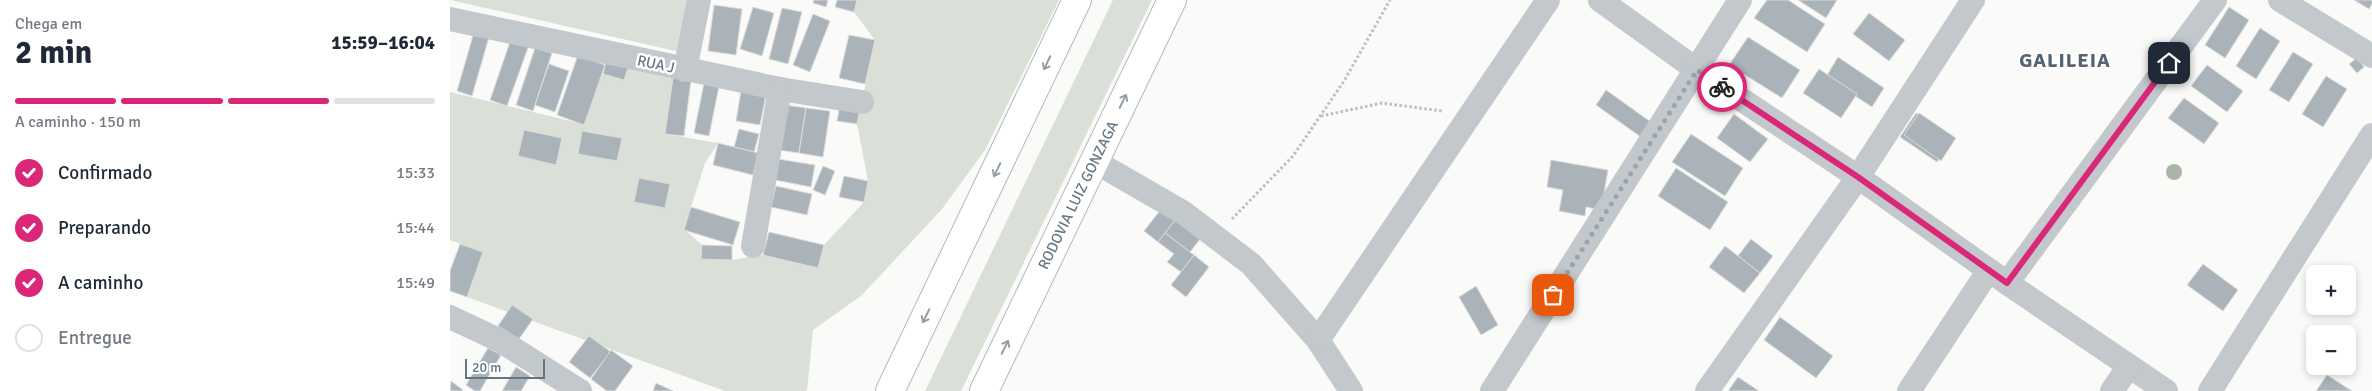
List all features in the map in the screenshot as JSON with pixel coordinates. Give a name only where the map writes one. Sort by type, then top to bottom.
[{"type":"highway","points":[[890,391],[1077,0]]},
{"type":"highway","name":"RODOVIA LUIZ GONZAGA","points":[[984,391],[1172,0]]},
{"type":"street","points":[[685,70],[699,0]]},
{"type":"street","points":[[1318,340],[1548,0]]},
{"type":"street","points":[[1600,0],[1697,70],[1858,177],[2166,391]]},
{"type":"street","points":[[1492,391],[1740,0]]},
{"type":"street","points":[[1706,391],[1858,177],[1974,0]]},
{"type":"street","points":[[1909,391],[2216,0]]},
{"type":"street","points":[[2280,0],[2372,56]]},
{"type":"street","name":"RUA J","points":[[450,19],[685,70],[780,89],[862,102]]},
{"type":"street","points":[[753,246],[780,89]]},
{"type":"street","points":[[2210,391],[2372,135]]},
{"type":"street","points":[[1094,161],[1184,213],[1251,264],[1318,340],[1351,391]]},
{"type":"street","points":[[450,317],[502,341],[580,391]]},
{"type":"street","points":[[2112,391],[2129,366]]},
{"type":"path","points":[[1215,237],[1292,156],[1344,81],[1390,0]]},
{"type":"path","points":[[1320,116],[1382,103],[1469,117]]},
{"type":"shaded area","points":[[450,0],[688,0],[680,52]]},
{"type":"shaded area","points":[[857,0],[1059,0],[985,150],[942,209],[862,295],[813,330],[807,391],[725,391],[467,297],[483,252],[450,240],[450,92],[579,123],[603,74],[624,80],[628,68],[673,78],[665,134],[718,143],[705,163],[684,229],[702,245],[701,259],[732,260],[763,255],[818,268],[824,245],[864,202],[868,181],[857,124],[875,40],[854,12]]},
{"type":"shaded area","points":[[1113,0],[1152,0],[961,391],[925,391]]},
{"type":"building","points":[[814,0],[828,0],[826,7],[813,3]]},
{"type":"building","points":[[837,0],[857,0],[854,12],[835,7]]},
{"type":"building","points":[[1767,0],[1788,0],[1825,24],[1807,52],[1754,18]]},
{"type":"building","points":[[1798,0],[1837,0],[1826,18]]},
{"type":"building","points":[[2354,0],[2372,0],[2372,4],[2369,9]]},
{"type":"building","points":[[714,5],[742,9],[736,55],[708,51]]},
{"type":"building","points":[[753,7],[774,13],[762,56],[740,49]]},
{"type":"building","points":[[2229,7],[2249,20],[2225,58],[2205,45]]},
{"type":"building","points":[[782,8],[802,12],[788,64],[769,59]]},
{"type":"building","points":[[1869,13],[1905,40],[1889,61],[1853,34]]},
{"type":"building","points":[[813,14],[830,21],[810,72],[793,65]]},
{"type":"building","points":[[2260,28],[2280,41],[2256,79],[2236,66]]},
{"type":"building","points":[[474,32],[489,37],[472,96],[457,91]]},
{"type":"building","points":[[849,35],[875,40],[865,84],[839,78]]},
{"type":"building","points":[[1748,37],[1800,70],[1782,98],[1729,65]]},
{"type":"building","points":[[511,39],[529,45],[507,106],[490,100]]},
{"type":"building","points":[[535,48],[552,53],[533,111],[516,105]]},
{"type":"building","points":[[2293,52],[2313,64],[2289,102],[2269,90]]},
{"type":"building","points":[[578,55],[605,65],[584,125],[557,115]]},
{"type":"building","points":[[1838,57],[1884,88],[1872,107],[1826,77]]},
{"type":"building","points":[[2357,58],[2364,67],[2357,73],[2349,64]]},
{"type":"building","points":[[606,62],[628,68],[624,80],[603,74]]},
{"type":"building","points":[[549,64],[569,71],[555,112],[535,105]]},
{"type":"building","points":[[2207,65],[2243,91],[2227,112],[2191,86]]},
{"type":"building","points":[[1819,69],[1857,94],[1841,118],[1803,93]]},
{"type":"building","points":[[2326,76],[2347,89],[2323,127],[2302,114]]},
{"type":"building","points":[[673,78],[691,80],[684,136],[665,134]]},
{"type":"building","points":[[704,83],[719,86],[709,136],[694,133]]},
{"type":"building","points":[[1606,90],[1655,125],[1645,140],[1596,105]]},
{"type":"building","points":[[741,91],[766,95],[760,125],[736,121]]},
{"type":"building","points":[[2184,98],[2219,123],[2204,144],[2168,118]]},
{"type":"building","points":[[786,105],[806,108],[799,153],[779,150]]},
{"type":"building","points":[[840,105],[860,108],[857,124],[837,121]]},
{"type":"building","points":[[806,108],[830,111],[823,157],[799,153]]},
{"type":"building","points":[[1916,113],[1953,138],[1937,162],[1900,137]]},
{"type":"building","points":[[1919,113],[1956,138],[1941,161],[1904,135]]},
{"type":"building","points":[[1734,114],[1768,139],[1750,162],[1717,138]]},
{"type":"building","points":[[739,129],[759,134],[754,152],[734,147]]},
{"type":"building","points":[[524,130],[562,138],[556,165],[518,156]]},
{"type":"building","points":[[582,131],[622,138],[617,161],[578,154]]},
{"type":"building","points":[[1691,134],[1743,168],[1725,196],[1672,162]]},
{"type":"building","points":[[718,143],[758,153],[753,175],[713,165]]},
{"type":"building","points":[[778,159],[815,165],[811,187],[775,180]]},
{"type":"building","points":[[1551,160],[1608,170],[1601,210],[1586,207],[1585,216],[1559,211],[1563,190],[1547,187]]},
{"type":"building","points":[[823,166],[835,171],[825,195],[813,190]]},
{"type":"building","points":[[1676,168],[1728,202],[1710,230],[1658,196]]},
{"type":"building","points":[[844,176],[868,181],[864,202],[839,197]]},
{"type":"building","points":[[639,178],[670,184],[665,208],[634,202]]},
{"type":"building","points":[[776,186],[812,194],[807,215],[771,207]]},
{"type":"building","points":[[691,207],[740,222],[733,245],[684,230]]},
{"type":"building","points":[[1162,208],[1176,219],[1158,242],[1144,231]]},
{"type":"building","points":[[1176,219],[1201,238],[1190,252],[1165,233]]},
{"type":"building","points":[[769,232],[824,245],[818,268],[763,255]]},
{"type":"building","points":[[1165,233],[1194,255],[1181,272],[1167,262],[1174,254],[1158,242]]},
{"type":"building","points":[[1751,239],[1773,256],[1760,273],[1738,256]]},
{"type":"building","points":[[460,244],[483,252],[467,297],[450,291],[450,271]]},
{"type":"building","points":[[702,245],[732,246],[732,260],[701,259]]},
{"type":"building","points":[[1725,246],[1760,273],[1744,293],[1709,267]]},
{"type":"building","points":[[1194,255],[1209,267],[1186,297],[1171,285]]},
{"type":"building","points":[[2203,264],[2238,290],[2223,311],[2187,285]]},
{"type":"building","points":[[1476,286],[1498,325],[1481,335],[1459,297]]},
{"type":"building","points":[[512,305],[533,319],[519,339],[498,326]]},
{"type":"building","points":[[1780,317],[1833,356],[1816,378],[1764,340]]},
{"type":"building","points":[[589,336],[611,352],[590,378],[569,362]]},
{"type":"building","points":[[488,348],[501,355],[480,391],[475,391],[466,385]]},
{"type":"building","points":[[611,350],[633,366],[615,391],[607,391],[591,379]]},
{"type":"building","points":[[516,367],[530,376],[521,391],[502,391]]},
{"type":"building","points":[[2327,375],[2352,391],[2316,391]]},
{"type":"building","points":[[1738,377],[1759,391],[1728,391]]},
{"type":"building","points":[[451,381],[463,390],[450,391]]},
{"type":"building","points":[[656,383],[673,391],[653,391]]},
{"type":"way so far","points":[[1553,295],[1697,70],[1722,87]]},
{"type":"district","name":"GALILEIA","points":[[2065,60]]},
{"type":"route","points":[[1722,87],[1858,177],[2007,283],[2169,63]]}]
